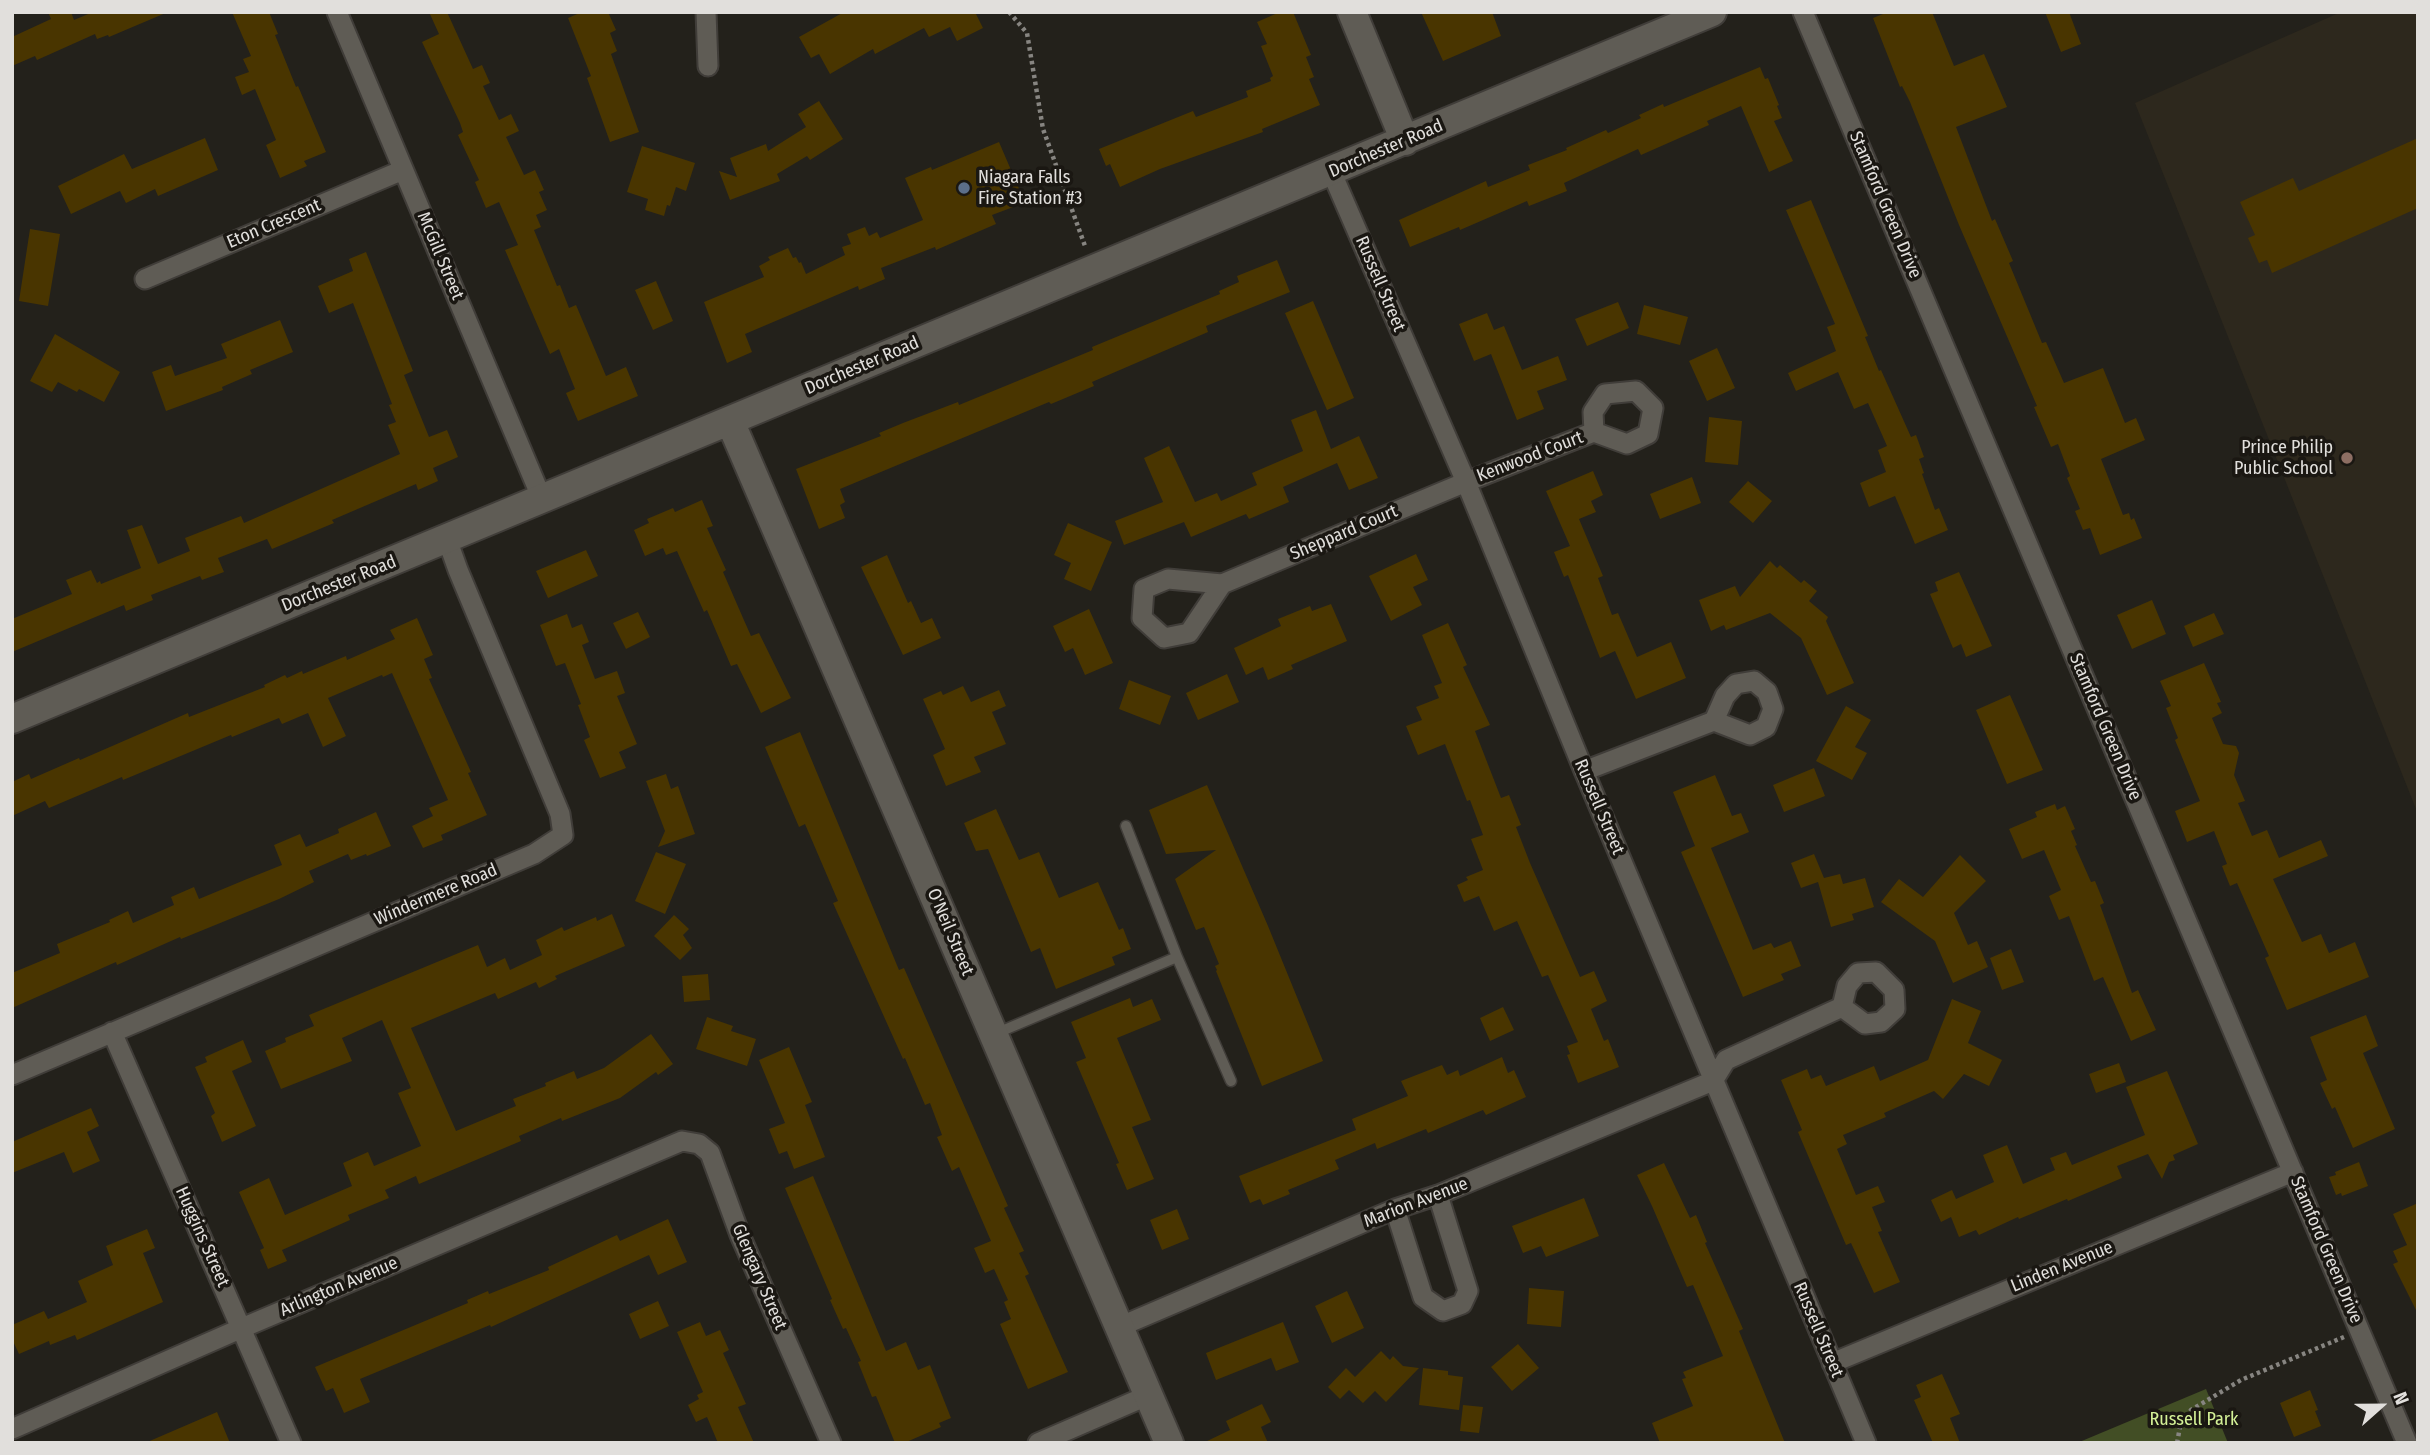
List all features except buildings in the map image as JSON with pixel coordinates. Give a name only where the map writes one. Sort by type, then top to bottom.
[{"type":"main road","points":[[1352,12],[1405,141]]},
{"type":"main road","name":"Dorchester Road","points":[[12,719],[1712,12]]},
{"type":"main road","name":"O'Neil Street","points":[[730,421],[1169,1443]]},
{"type":"street","name":"McGill Street","points":[[337,12],[542,499]]},
{"type":"street","points":[[706,12],[708,66]]},
{"type":"street","name":"Stamford Green Drive","points":[[1803,12],[2407,1443]]},
{"type":"street","name":"Eton Crescent","points":[[145,279],[403,170]]},
{"type":"street","name":"Russell Street","points":[[1331,171],[1466,482],[1713,1081],[1866,1443]]},
{"type":"street","name":"Kenwood Court","points":[[1466,482],[1594,432]]},
{"type":"street","name":"Sheppard Court","points":[[1222,584],[1466,482]]},
{"type":"street","name":"Windermere Road","points":[[12,1075],[534,854],[563,835],[560,814],[457,570],[447,539]]},
{"type":"street","points":[[1584,771],[1714,721]]},
{"type":"street","points":[[1713,1081],[1726,1060],[1842,1007]]},
{"type":"street","name":"Huggins Street","points":[[112,1032],[291,1443]]},
{"type":"street","name":"Marion Avenue","points":[[1119,1327],[1395,1209],[1438,1195],[1713,1081]]},
{"type":"street","name":"Glengary Street","points":[[666,1147],[682,1141],[699,1144],[710,1153],[740,1235],[831,1443]]},
{"type":"street","name":"Arlington Avenue","points":[[12,1429],[666,1147]]},
{"type":"street","name":"Linden Avenue","points":[[1832,1363],[2293,1172]]},
{"type":"street","points":[[1395,1209],[1423,1297],[1443,1311],[1462,1304],[1468,1291],[1438,1195]]},
{"type":"street","points":[[1038,1443],[1149,1395]]},
{"type":"lane","points":[[1126,826],[1177,957],[1231,1081]]},
{"type":"lane","points":[[995,1034],[1177,957]]},
{"type":"path","points":[[1009,12],[1027,33],[1043,129],[1093,270]]},
{"type":"path","points":[[2177,1443],[2180,1427],[2191,1410],[2241,1380],[2360,1331]]},
{"type":"shaded area","name":"Prince Philip Public School","points":[[2341,12],[2418,12],[2418,814],[2135,103]]},
{"type":"green space","name":"Russell Park","points":[[2206,1389],[2228,1443],[2077,1443]]},
{"type":"place","name":"Niagara Falls Fire Station #3","points":[[964,188]]},
{"type":"place","name":"Prince Philip Public School","points":[[2347,458]]}]
